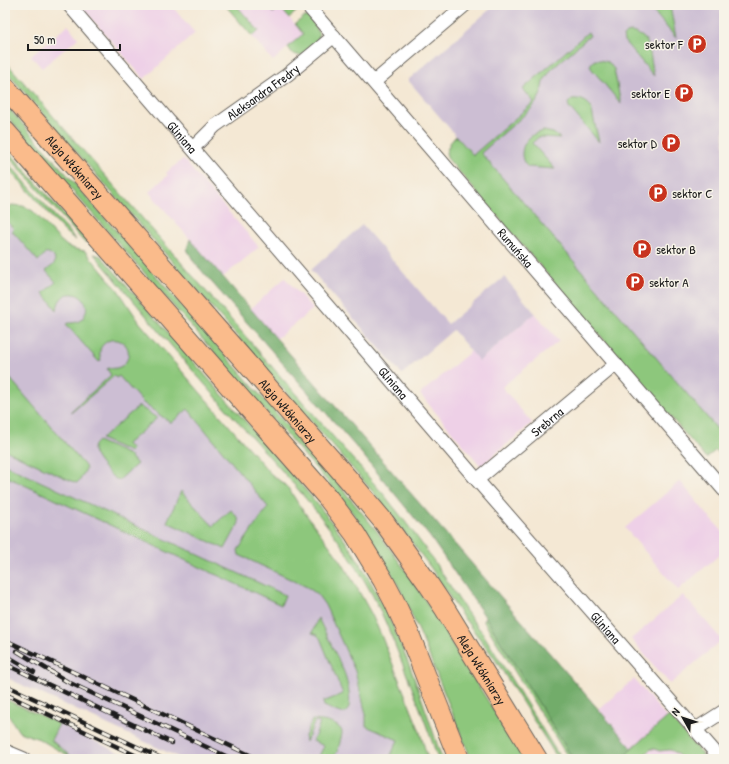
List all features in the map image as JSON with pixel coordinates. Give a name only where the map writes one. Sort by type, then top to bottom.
[{"type":"main road","name":"Aleja Włókniarzy","points":[[5,87],[343,473],[384,522],[438,598],[537,759]]},
{"type":"main road","points":[[5,131],[328,498],[351,528],[372,561],[394,601],[409,634],[459,759]]},
{"type":"street","name":"Gliniana","points":[[69,5],[477,480],[721,759]]},
{"type":"street","name":"Rumuńska","points":[[307,5],[724,490]]},
{"type":"street","points":[[374,82],[465,5]]},
{"type":"street","name":"Aleksandra Fredry","points":[[192,148],[215,126],[287,75],[334,36]]},
{"type":"street","name":"Srebrna","points":[[477,480],[616,364]]},
{"type":"street","points":[[696,729],[724,711]]},
{"type":"street","points":[[5,751],[24,759]]},
{"type":"shaded area","points":[[80,5],[171,5],[195,33],[144,79]]},
{"type":"shaded area","points":[[225,5],[278,5],[303,34],[273,61]]},
{"type":"shaded area","points":[[495,5],[724,5],[724,448],[408,80]]},
{"type":"shaded area","points":[[68,25],[78,38],[42,68],[31,56]]},
{"type":"shaded area","points":[[183,159],[259,247],[223,277],[149,192],[168,175],[166,173]]},
{"type":"shaded area","points":[[27,211],[329,577],[405,743],[398,759],[182,759],[5,677],[5,212]]},
{"type":"shaded area","points":[[362,225],[448,324],[504,277],[535,313],[479,361],[453,330],[402,374],[311,270]]},
{"type":"shaded area","points":[[285,278],[313,309],[276,339],[250,309]]},
{"type":"shaded area","points":[[535,313],[559,341],[502,387],[532,423],[481,466],[420,394],[471,351],[479,361]]},
{"type":"shaded area","points":[[680,481],[724,533],[724,551],[678,590],[625,528]]},
{"type":"shaded area","points":[[683,595],[722,640],[670,684],[631,639]]},
{"type":"shaded area","points":[[634,679],[666,717],[669,716],[706,759],[618,759],[631,747],[599,709]]},
{"type":"shaded area","points":[[59,724],[132,759],[74,759],[51,740]]},
{"type":"green space","points":[[225,5],[236,5],[259,31],[252,36]]},
{"type":"green space","points":[[266,5],[298,5],[298,10],[289,18],[280,7],[273,13]]},
{"type":"green space","points":[[648,5],[670,5],[676,38]]},
{"type":"green space","points":[[304,17],[309,17],[319,35],[316,43],[301,56],[293,54],[288,47],[303,34],[295,24]]},
{"type":"green space","points":[[588,32],[590,36],[551,70],[543,82],[538,100],[531,109],[481,153],[724,437],[724,459],[716,450],[706,458],[448,159],[446,153],[450,143],[456,136],[473,155],[534,102],[523,89]]},
{"type":"green space","points":[[631,32],[640,35],[647,42],[654,76],[624,41],[623,36]]},
{"type":"green space","points":[[595,60],[608,62],[614,69],[621,104],[590,66]]},
{"type":"green space","points":[[5,61],[385,496],[428,552],[482,632],[561,759],[558,759],[493,656],[460,613],[431,568],[380,500],[5,70]]},
{"type":"green space","points":[[572,99],[583,100],[591,107],[599,142],[569,107],[568,103]]},
{"type":"green space","points":[[5,104],[340,486],[376,530],[420,592],[524,759],[471,759],[422,638],[401,591],[370,537],[326,480],[5,114]]},
{"type":"green space","points":[[544,131],[553,133],[560,138],[539,137],[532,143],[555,169],[528,167],[522,157],[524,144],[526,141],[534,134]]},
{"type":"green space","points":[[5,147],[88,242],[84,242],[5,152]]},
{"type":"green space","points":[[5,159],[76,240],[61,228],[5,164]]},
{"type":"green space","points":[[12,205],[23,206],[33,211],[67,246],[85,251],[118,290],[140,323],[271,474],[289,489],[299,505],[341,561],[372,615],[419,729],[428,759],[389,759],[398,740],[366,726],[366,714],[355,671],[325,605],[317,594],[307,587],[239,555],[238,550],[268,507],[188,409],[171,423],[143,403],[119,376],[116,378],[114,376],[72,412],[71,411],[111,375],[107,369],[122,366],[126,362],[128,357],[127,347],[123,343],[115,340],[109,340],[101,349],[101,360],[99,362],[66,324],[78,322],[83,318],[86,309],[85,303],[82,298],[70,294],[64,296],[60,301],[57,310],[43,293],[56,282],[46,271],[54,264],[54,257],[47,253],[38,261],[12,231],[14,229],[5,220],[5,208]]},
{"type":"green space","points":[[190,239],[632,748],[623,759],[573,759],[486,618],[430,537],[362,454],[194,262],[187,249]]},
{"type":"green space","points":[[94,254],[101,256],[310,495],[351,549],[372,584],[393,626],[419,692],[442,759],[438,759],[425,721],[390,632],[368,587],[338,540],[321,517],[178,354]]},
{"type":"green space","points":[[5,376],[8,376],[85,466],[86,469],[79,482],[76,483],[5,450]]},
{"type":"green space","points":[[139,406],[157,418],[127,444],[132,450],[130,452],[101,439]]},
{"type":"green space","points":[[98,441],[129,455],[137,464],[119,480],[114,478],[104,468],[93,452],[93,448]]},
{"type":"green space","points":[[5,465],[285,595],[281,605],[5,476]]},
{"type":"green space","points":[[181,491],[213,526],[231,510],[238,518],[239,523],[225,549],[167,522]]},
{"type":"green space","points":[[318,618],[341,665],[347,681],[350,701],[347,711],[344,713],[337,712],[324,706],[323,702],[343,694],[320,638],[312,633]]},
{"type":"green space","points":[[486,618],[573,759],[569,759],[483,620]]},
{"type":"green space","points":[[5,699],[59,724],[51,740],[74,759],[39,739],[19,732],[5,710]]},
{"type":"green space","points":[[669,716],[706,759],[683,759],[670,750],[659,751],[651,749],[640,759],[623,759],[632,748]]},
{"type":"green space","points":[[312,720],[335,724],[341,730],[342,734],[339,747],[336,754],[331,758],[319,756],[324,746],[313,741],[320,723],[315,721],[306,742],[305,736]]},
{"type":"railway","points":[[5,640],[258,759]]},
{"type":"railway","points":[[17,651],[68,682],[232,759]]},
{"type":"railway","points":[[5,655],[34,672]]},
{"type":"railway","points":[[5,664],[172,743]]},
{"type":"railway","points":[[5,685],[163,759]]},
{"type":"railway","points":[[5,694],[143,759]]},
{"type":"place","name":"sektor F","points":[[697,44]]},
{"type":"place","name":"sektor E","points":[[684,93]]},
{"type":"place","name":"sektor D","points":[[671,143]]},
{"type":"place","name":"sektor C","points":[[658,193]]},
{"type":"place","name":"sektor B","points":[[642,249]]},
{"type":"place","name":"sektor A","points":[[635,282]]}]
